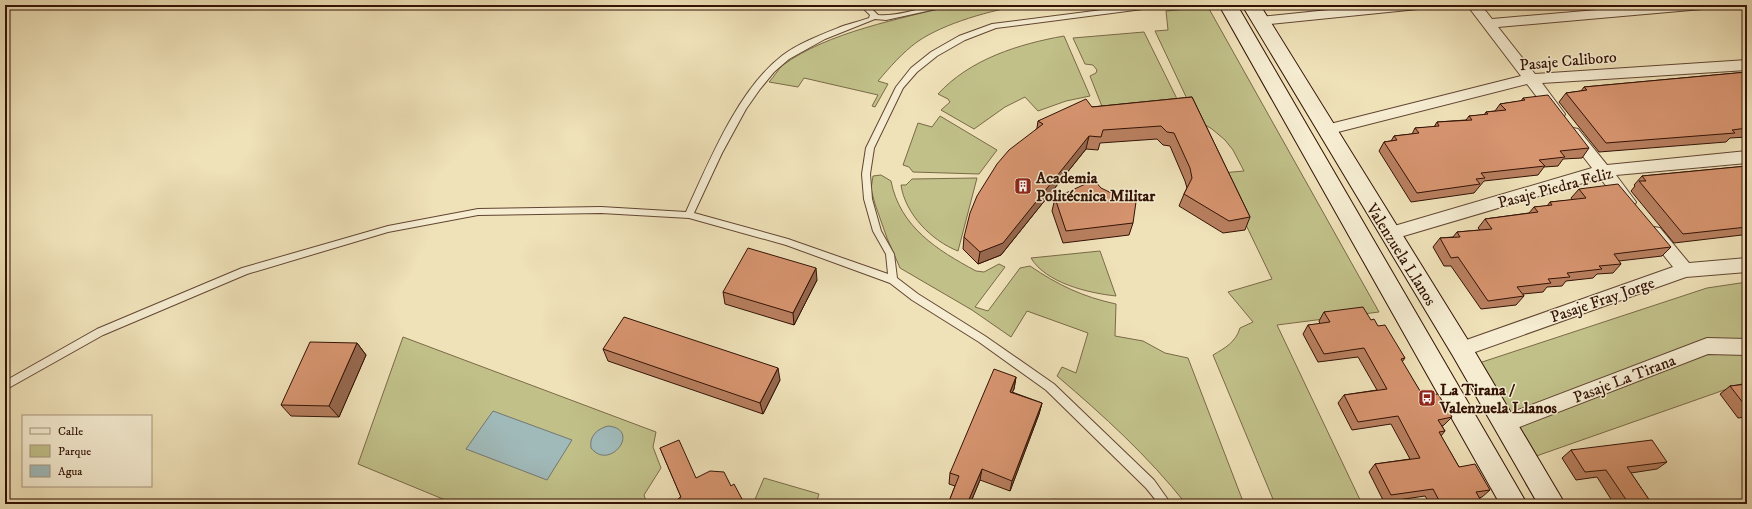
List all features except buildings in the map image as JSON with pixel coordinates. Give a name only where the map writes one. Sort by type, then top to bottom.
[{"type":"main road","name":"Valenzuela Llanos","points":[[1228,5],[1514,504]]},
{"type":"main road","name":"Valenzuela Llanos","points":[[1255,13],[1461,349],[1552,504]]},
{"type":"street","points":[[1255,13],[1418,5]]},
{"type":"street","points":[[1474,5],[1603,171],[1685,270]]},
{"type":"street","points":[[1488,24],[1702,5]]},
{"type":"street","name":"Pasaje Caliboro","points":[[1326,130],[1530,79],[1747,65]]},
{"type":"street","name":"Pasaje Piedra Feliz","points":[[1390,234],[1603,171],[1747,157]]},
{"type":"street","name":"Pasaje Fray Jorge","points":[[1461,349],[1685,270],[1747,265]]},
{"type":"street","name":"Pasaje La Tirana","points":[[1504,424],[1707,346],[1747,347]]},
{"type":"lane","points":[[864,5],[873,13],[874,17]]},
{"type":"lane","points":[[689,215],[738,116],[771,70],[784,58],[814,41],[868,21],[874,17],[886,18],[945,5]]},
{"type":"lane","points":[[893,280],[890,254],[877,231],[868,199],[866,174],[870,148],[900,87],[914,70],[934,54],[962,38],[995,26],[1158,5]]},
{"type":"lane","points":[[5,386],[100,332],[245,271],[388,229],[478,212],[601,210],[689,215],[788,242],[893,280],[915,297],[982,339],[1050,387],[1129,462],[1150,484],[1166,504]]},
{"type":"green space","points":[[954,5],[1024,5],[998,10],[954,23],[928,35],[917,42],[901,55],[878,81],[888,84],[875,107],[872,106],[878,95],[804,78],[798,87],[769,82],[783,65],[821,44],[843,35],[888,21]]},
{"type":"green space","points":[[1208,7],[1379,312],[1277,325],[1362,504],[1275,504],[1213,355],[1233,341],[1240,328],[1253,322],[1228,292],[1272,279],[1221,173],[1244,171],[1233,150],[1225,140],[1212,129],[1197,120],[1155,31],[1168,30],[1166,11]]},
{"type":"green space","points":[[1144,32],[1180,105],[1103,109],[1090,76],[1096,73],[1097,70],[1093,65],[1085,64],[1073,38]]},
{"type":"green space","points":[[1064,36],[1090,96],[1066,101],[1038,111],[1025,97],[1005,107],[974,129],[941,110],[950,102],[948,99],[938,94],[965,71],[996,55],[1047,39]]},
{"type":"green space","points":[[940,116],[997,150],[979,174],[913,172],[909,167],[903,165],[918,123],[932,127]]},
{"type":"green space","points":[[881,175],[891,181],[903,212],[912,224],[934,245],[976,271],[984,272],[999,264],[1005,267],[975,307],[988,311],[1020,268],[1030,266],[1071,290],[1116,304],[1115,336],[1143,341],[1165,353],[1188,358],[1244,504],[1186,504],[1156,469],[1125,437],[1057,376],[1062,367],[1076,373],[1088,333],[1027,311],[1011,337],[972,310],[900,268],[887,238],[871,189],[873,176]]},
{"type":"green space","points":[[977,178],[958,251],[939,241],[921,225],[908,206],[901,185],[906,185],[912,179]]},
{"type":"green space","points":[[1100,251],[1116,296],[1081,289],[1057,280],[1038,267],[1031,258]]},
{"type":"green space","points":[[1747,282],[1747,382],[1525,460],[1470,366],[1707,288]]},
{"type":"green space","points":[[403,337],[656,432],[653,447],[661,468],[644,495],[647,504],[455,504],[358,464]]},
{"type":"green space","points":[[764,478],[819,494],[816,504],[753,504]]},
{"type":"water","points":[[493,411],[572,440],[547,480],[466,449]]},
{"type":"water","points":[[608,426],[618,429],[622,434],[623,441],[614,452],[606,455],[599,454],[591,448],[591,440],[597,431]]},
{"type":"place","name":"Academia Politécnica Militar","points":[[1023,186]]},
{"type":"place","name":"La Tirana / Valenzuela Llanos","points":[[1427,398]]}]
